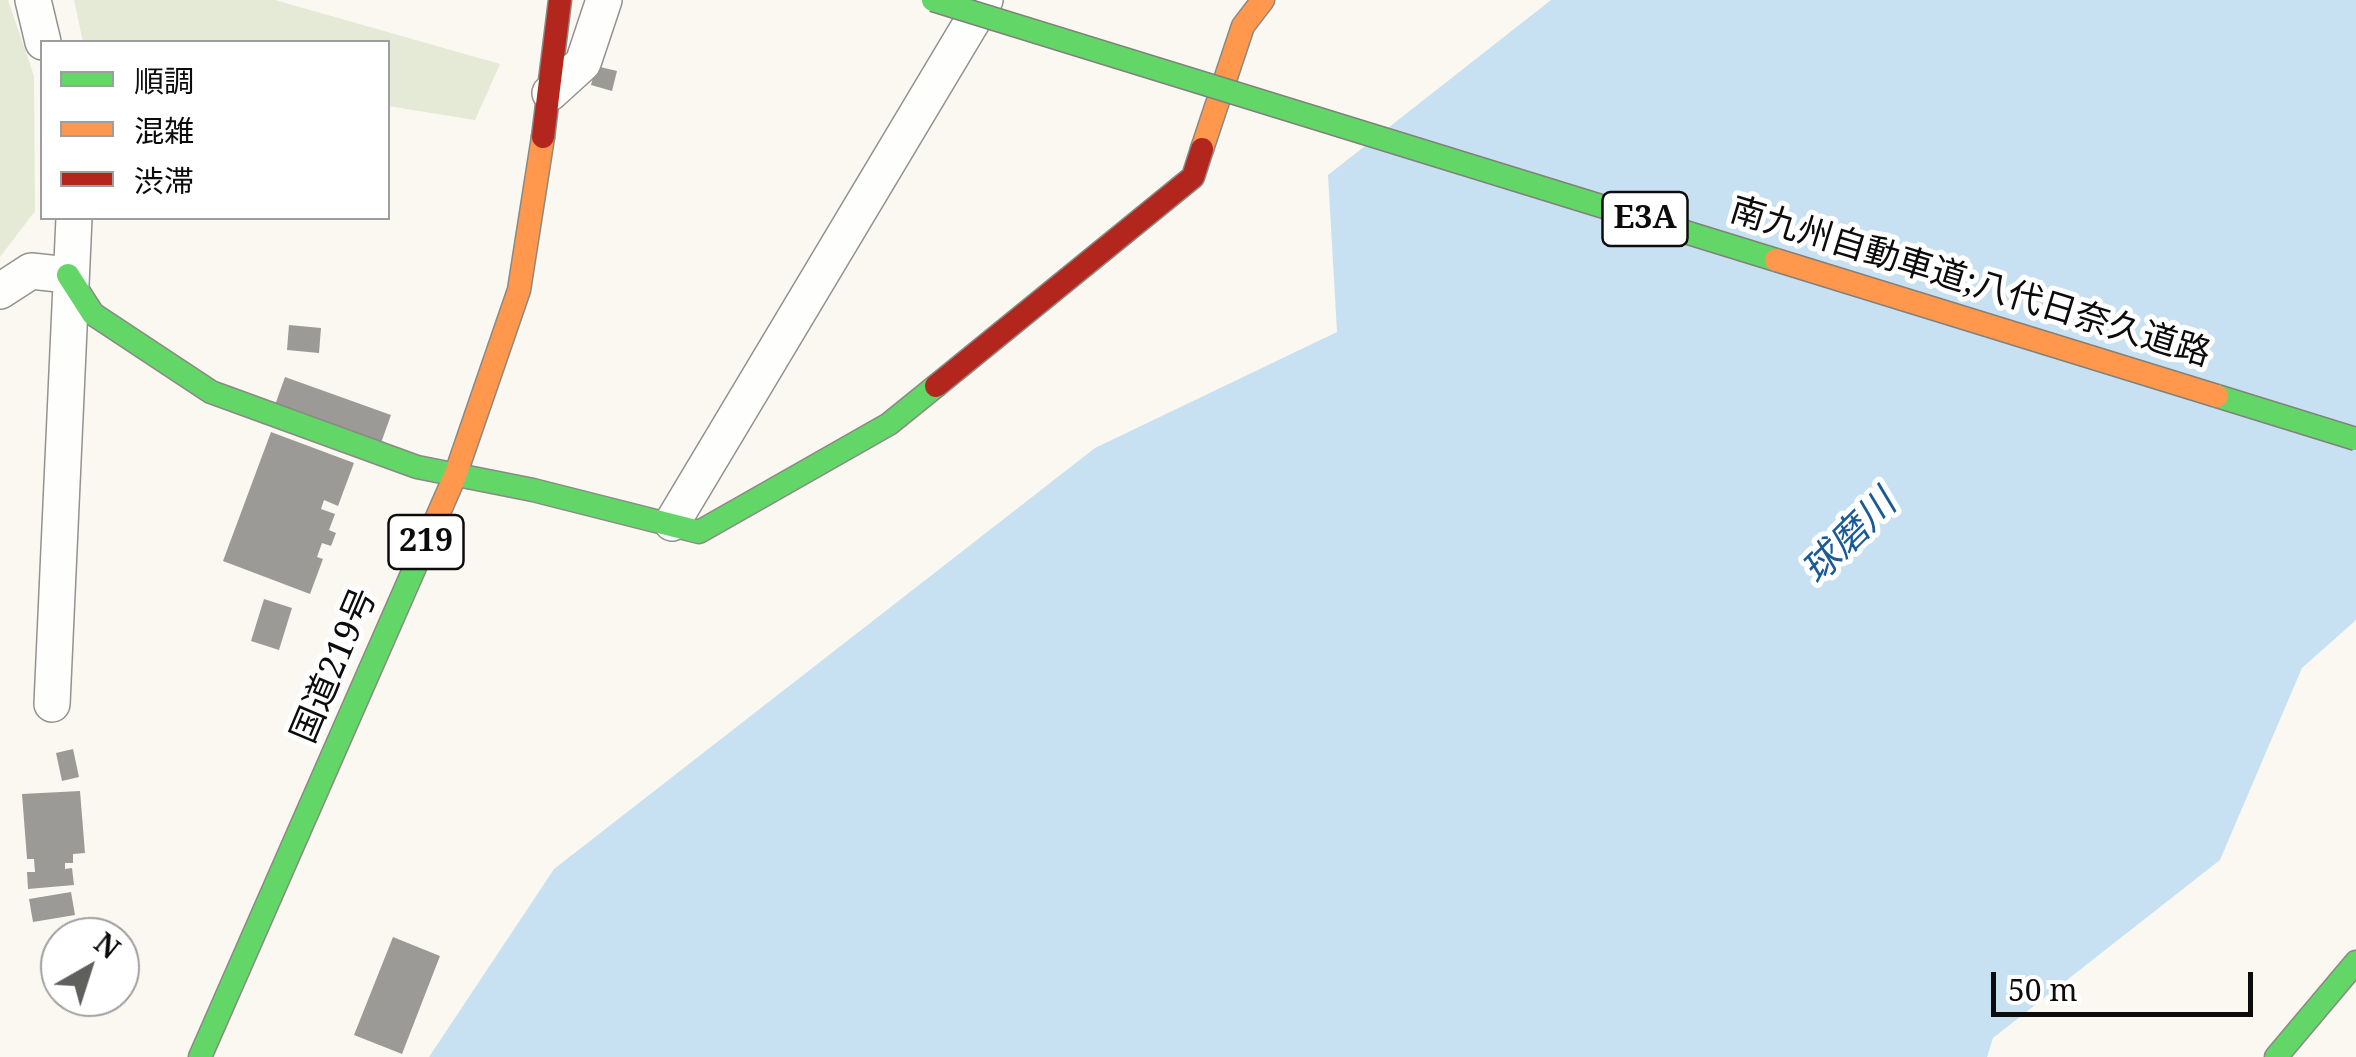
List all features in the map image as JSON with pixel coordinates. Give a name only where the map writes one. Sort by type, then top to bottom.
[{"type":"main road","name":"国道219号","points":[[200,1057],[455,476],[520,290],[560,0]]},
{"type":"main road","name":"南九州自動車道;八代日奈久道路","points":[[933,0],[2356,439]]},
{"type":"main road","points":[[68,275],[93,314],[212,392],[417,467],[672,522],[700,532],[889,424],[1193,177],[1243,26],[1264,0]]},
{"type":"main road","points":[[2276,1057],[2356,962]]},
{"type":"street","points":[[33,0],[43,40]]},
{"type":"street","points":[[550,93],[583,63],[604,0]]},
{"type":"street","points":[[672,522],[985,0]]},
{"type":"street","points":[[52,704],[68,275],[74,220]]},
{"type":"street","points":[[0,291],[31,271],[68,275]]},
{"type":"green space","points":[[0,0],[8,0],[34,76],[35,211],[0,257]]},
{"type":"green space","points":[[74,0],[275,0],[500,64],[475,120],[390,106],[390,40],[83,40]]},
{"type":"water","name":"球磨川","points":[[1551,0],[2356,0],[2356,620],[2302,668],[2220,860],[1993,1038],[1987,1057],[429,1057],[554,869],[1095,448],[1337,332],[1328,175]]},
{"type":"building","points":[[596,66],[617,71],[612,91],[591,85]]},
{"type":"building","points":[[289,325],[321,328],[319,353],[287,350]]},
{"type":"building","points":[[285,377],[391,415],[381,443],[275,405]]},
{"type":"building","points":[[271,432],[354,463],[338,506],[324,500],[321,509],[335,514],[329,530],[336,533],[331,546],[322,543],[317,557],[323,559],[310,594],[223,561]]},
{"type":"building","points":[[264,599],[292,608],[279,650],[251,641]]},
{"type":"building","points":[[73,749],[79,777],[62,781],[56,753]]},
{"type":"building","points":[[80,791],[85,853],[73,854],[73,863],[65,863],[65,869],[72,868],[74,885],[28,889],[27,872],[35,872],[34,859],[27,859],[22,794]]},
{"type":"building","points":[[71,892],[75,915],[40,917],[40,921],[33,922],[29,899]]},
{"type":"building","points":[[393,937],[440,956],[402,1054],[354,1035]]},
{"type":"traffic: fast","points":[[933,0],[1776,260]]},
{"type":"traffic: fast","points":[[68,275],[93,314],[211,392],[417,467],[533,490],[699,532],[889,424],[936,386]]},
{"type":"traffic: fast","points":[[2217,396],[2356,439]]},
{"type":"traffic: fast","points":[[200,1057],[419,558]]},
{"type":"traffic: fast","points":[[2276,1057],[2356,962]]},
{"type":"traffic: slow","points":[[1202,149],[1243,26],[1263,0]]},
{"type":"traffic: slow","points":[[419,558],[455,476],[519,290],[543,137]]},
{"type":"traffic: slow","points":[[1776,260],[2217,396]]},
{"type":"traffic: jam","points":[[543,137],[560,0]]},
{"type":"traffic: jam","points":[[936,386],[1193,177],[1202,149]]}]
